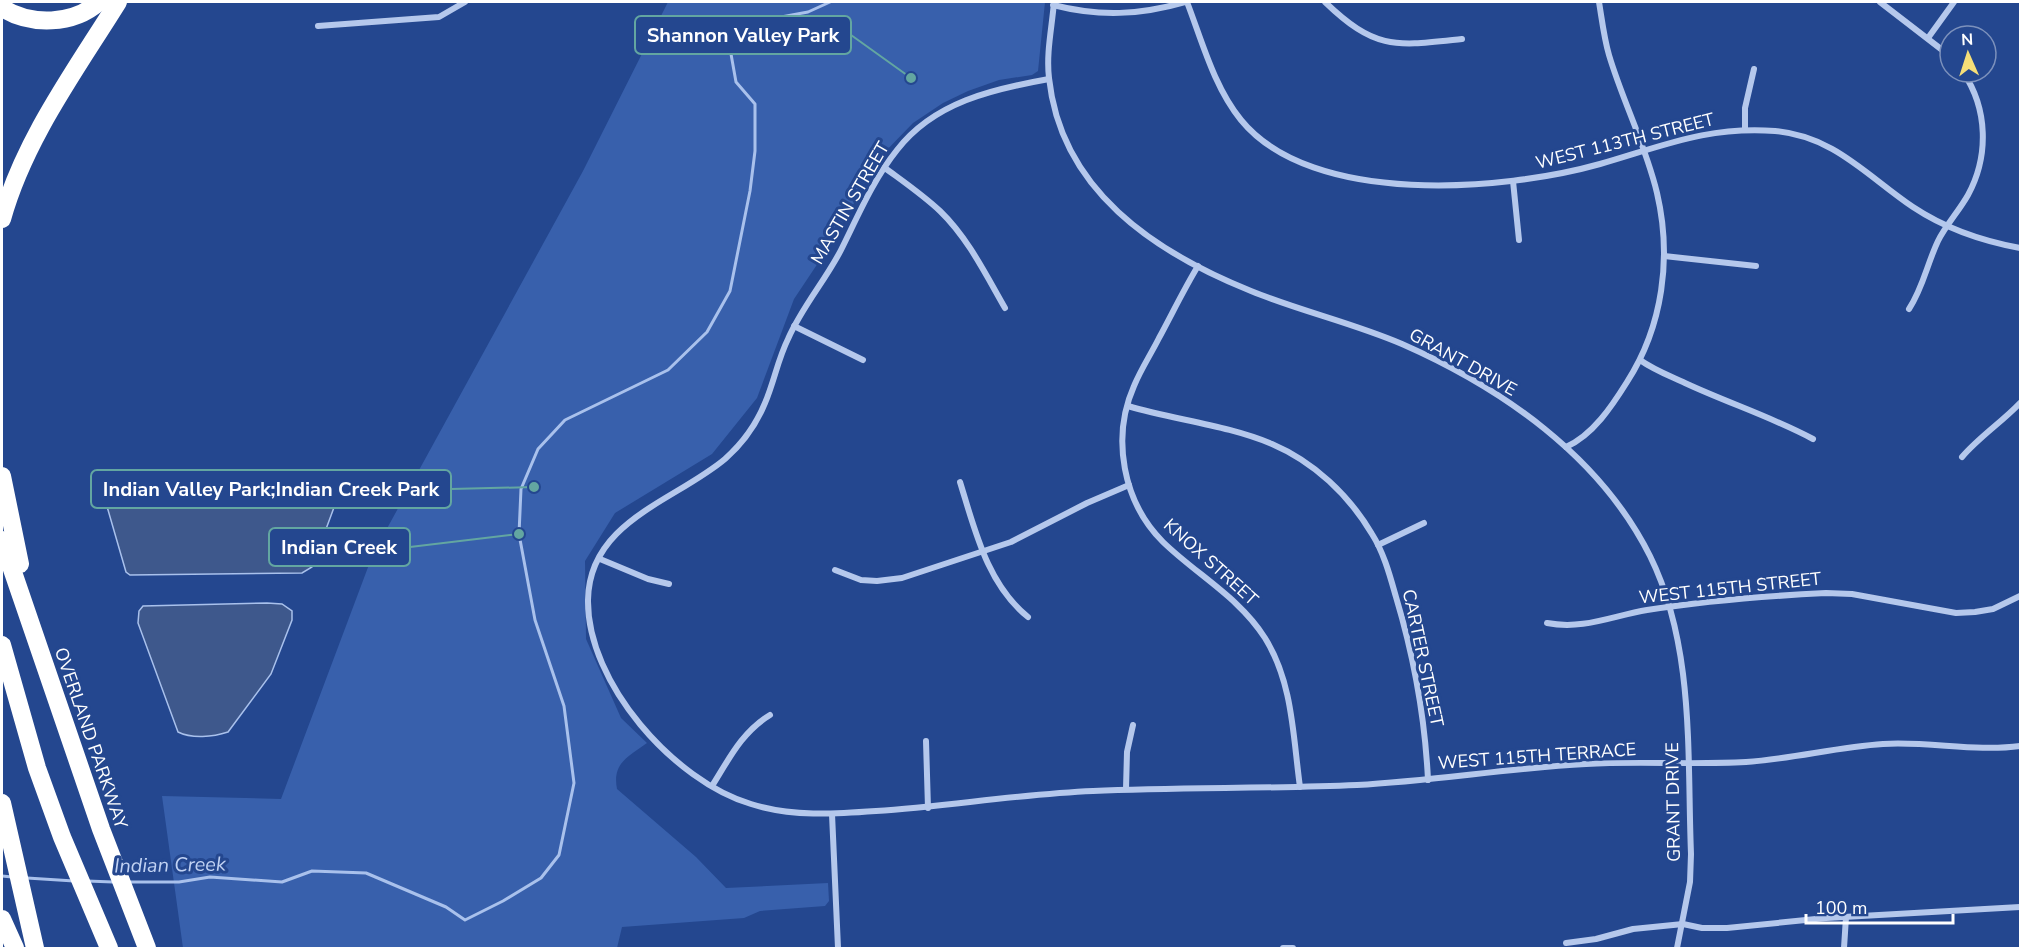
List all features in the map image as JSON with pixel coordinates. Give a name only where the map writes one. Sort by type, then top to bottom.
[{"type":"highway","points":[[2,8],[30,19],[53,21],[76,15],[99,2]]},
{"type":"highway","points":[[2,219],[13,185],[35,138],[118,2]]},
{"type":"highway","points":[[2,476],[38,651]]},
{"type":"highway","name":"OVERLAND PARKWAY","points":[[2,540],[38,651],[101,829],[147,948]]},
{"type":"highway","points":[[2,645],[37,768],[62,837],[109,948]]},
{"type":"highway","points":[[2,806],[35,948]]},
{"type":"highway","points":[[2,919],[15,948]]},
{"type":"street","points":[[318,26],[439,17],[465,2]]},
{"type":"street","points":[[1054,3],[1069,9],[1135,13],[1186,2]]},
{"type":"street","name":"WEST 113TH STREET","points":[[1186,2],[1228,102],[1241,121],[1257,136],[1279,151],[1294,160],[1324,171],[1357,179],[1436,186],[1513,182],[1561,174],[1681,139],[1711,133],[1745,130],[1777,131],[1803,136],[1844,154],[1911,206],[1947,227],[1981,240],[2020,248]]},
{"type":"street","points":[[1325,2],[1353,27],[1379,39],[1406,44],[1462,39]]},
{"type":"street","points":[[1566,447],[1580,441],[1618,398],[1640,360],[1650,335],[1662,284],[1664,256],[1657,192],[1608,53],[1599,2]]},
{"type":"street","points":[[1880,2],[1938,46]]},
{"type":"street","points":[[1928,38],[1954,2]]},
{"type":"street","name":"GRANT DRIVE","points":[[1054,3],[1049,55],[1049,80],[1053,105],[1068,147],[1082,172],[1117,212],[1148,236],[1198,266],[1253,291],[1381,336],[1437,360],[1475,381],[1513,405],[1566,447],[1596,477],[1636,532],[1651,558],[1669,607],[1680,651],[1684,682],[1691,854],[1690,882],[1677,948]]},
{"type":"street","points":[[1745,130],[1746,108],[1754,69]]},
{"type":"street","name":"MASTIN STREET","points":[[606,669],[591,627],[588,607],[590,580],[608,543],[625,525],[722,462],[744,440],[763,410],[785,344],[794,326],[832,265],[885,168],[905,141],[943,111],[969,98],[1000,88],[1049,80]]},
{"type":"street","points":[[1910,309],[1920,290],[1938,240],[1974,181],[1981,161],[1983,123],[1978,103],[1969,84]]},
{"type":"street","points":[[885,168],[917,191],[956,229],[1005,308]]},
{"type":"street","name":"WEST 113TH STREET","points":[[1513,182],[1519,240]]},
{"type":"street","points":[[1664,256],[1756,266]]},
{"type":"street","name":"KNOX STREET","points":[[1198,266],[1133,387],[1123,425],[1122,450],[1129,486],[1138,509],[1163,541],[1236,602],[1266,640],[1285,687],[1292,716],[1300,787]]},
{"type":"street","points":[[794,326],[863,360]]},
{"type":"street","points":[[1640,360],[1688,385],[1785,424],[1813,439]]},
{"type":"street","points":[[1962,458],[2020,403]]},
{"type":"street","name":"CARTER STREET","points":[[1128,406],[1249,435],[1293,455],[1318,471],[1355,508],[1378,545],[1406,630],[1424,730],[1428,780]]},
{"type":"street","points":[[960,482],[983,551],[996,581],[1005,595],[1028,617]]},
{"type":"street","points":[[835,570],[861,580],[890,580],[983,551],[1031,533],[1088,503],[1129,486]]},
{"type":"street","points":[[1378,545],[1424,523]]},
{"type":"street","points":[[600,558],[648,579],[669,584]]},
{"type":"street","name":"WEST 115TH STREET","points":[[1547,623],[1564,626],[1581,625],[1645,610],[1826,592],[1878,598],[1956,613],[1993,609],[2020,596]]},
{"type":"street","name":"WEST 115TH TERRACE","points":[[606,669],[628,710],[646,732],[683,768],[733,798],[792,813],[832,814],[928,808],[1126,789],[1300,787],[1428,780],[1583,764],[1752,761],[1882,744],[1913,743],[1983,748],[2020,746]]},
{"type":"street","points":[[712,786],[742,738],[759,722],[770,716]]},
{"type":"street","points":[[1126,789],[1127,752],[1133,725]]},
{"type":"street","points":[[926,741],[928,808]]},
{"type":"street","points":[[832,814],[838,948]]},
{"type":"street","points":[[1566,943],[1596,939],[1633,929],[1683,924],[1702,928],[1727,928],[1846,917],[2020,907]]},
{"type":"street","points":[[1844,948],[1846,917]]},
{"type":"street","points":[[1283,948],[1293,948]]},
{"type":"shaded area","points":[[668,2],[1045,2],[1038,71],[1032,75],[999,80],[943,103],[913,123],[881,156],[830,245],[794,299],[757,398],[712,454],[615,513],[585,561],[586,639],[621,718],[647,743],[619,767],[616,780],[617,789],[696,857],[726,888],[828,883],[829,901],[825,906],[760,911],[744,918],[622,927],[617,948],[183,948],[162,796],[281,799],[373,554],[583,171]]},
{"type":"shaded area","points":[[325,485],[334,491],[336,502],[312,567],[302,573],[130,575],[126,572],[106,503],[106,495],[115,488]]},
{"type":"shaded area","points":[[282,604],[292,611],[292,620],[271,674],[228,732],[190,736],[178,732],[138,623],[139,611],[143,606]]},
{"type":"waterway","name":"Indian Creek","points":[[129,882],[179,882],[210,877],[282,882],[312,871],[366,873],[446,907],[465,920],[541,878],[559,855],[574,783],[564,706],[535,620],[519,534],[521,489],[538,449],[565,420],[668,370],[707,332],[730,291],[750,191],[755,151],[755,104],[736,82],[731,54],[749,23],[808,12],[830,2]]},
{"type":"waterway","name":"Indian Creek","points":[[2,876],[12,877]]},
{"type":"waterway","name":"Indian Creek","points":[[27,878],[74,881]]},
{"type":"waterway","name":"Indian Creek","points":[[87,881],[113,882]]},
{"type":"place","name":"Shannon Valley Park","points":[[911,78]]},
{"type":"place","name":"Indian Valley Park;Indian Creek Park","points":[[534,487]]},
{"type":"place","name":"Indian Creek","points":[[519,534]]}]
